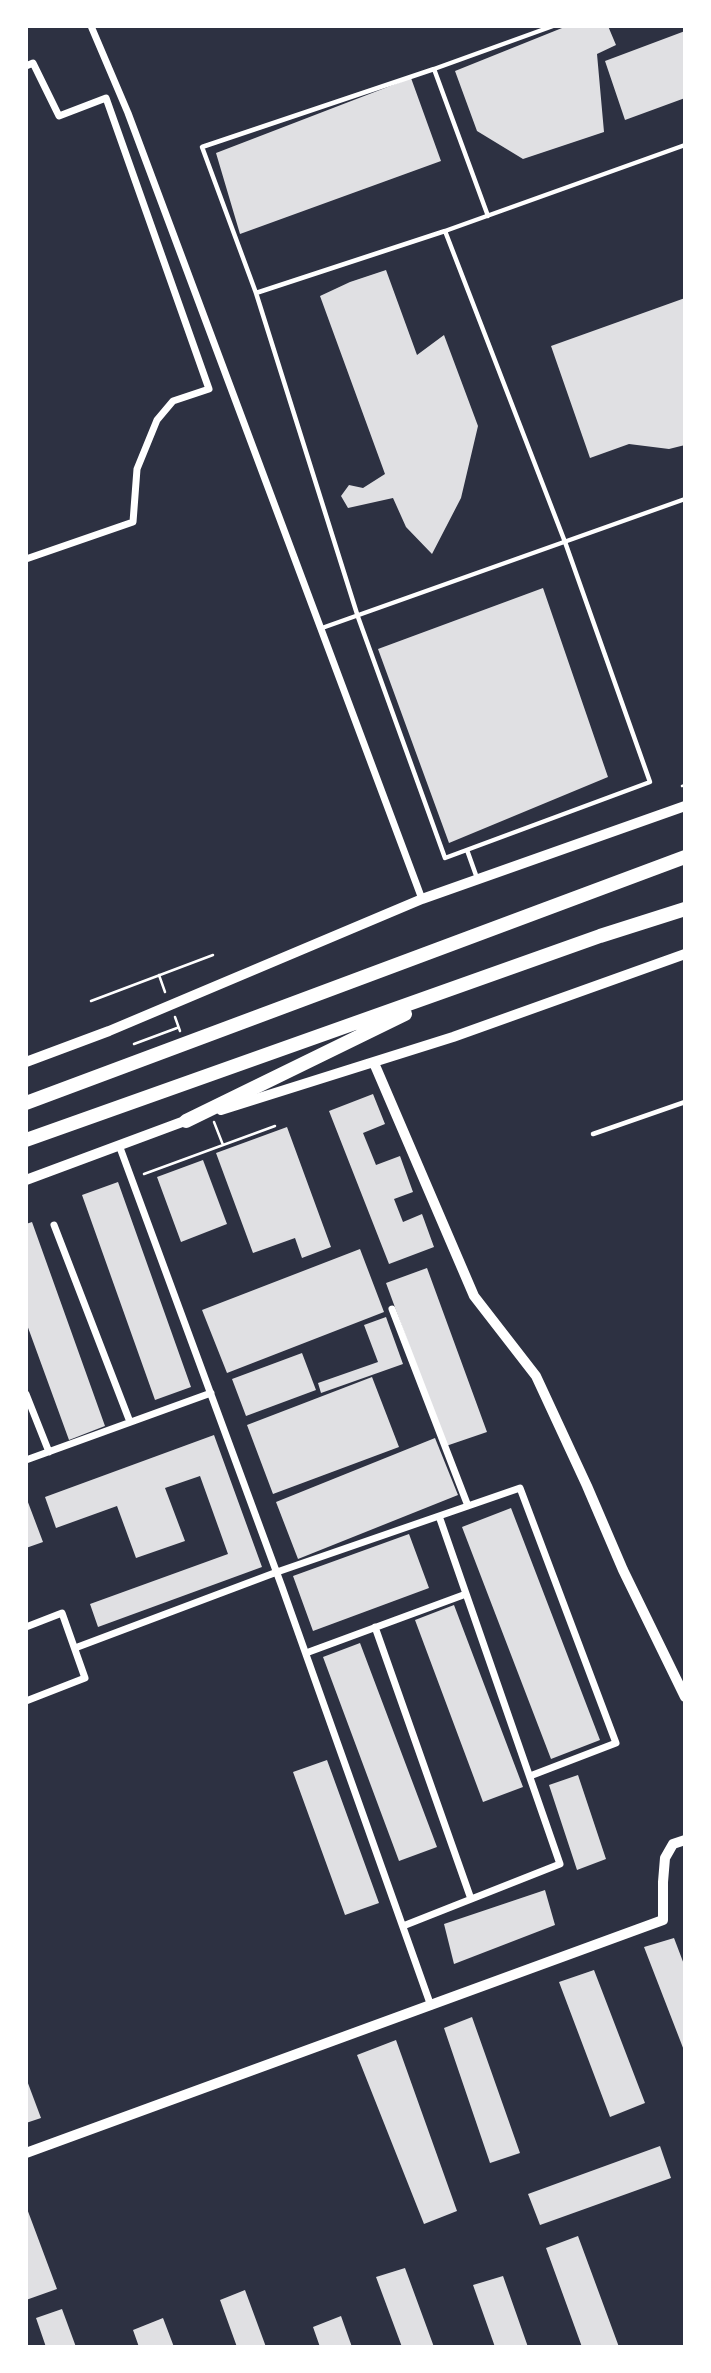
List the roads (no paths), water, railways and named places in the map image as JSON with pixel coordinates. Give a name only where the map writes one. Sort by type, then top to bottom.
[{"type":"highway","points":[[26,1103],[685,857]]},
{"type":"highway","points":[[583,897],[685,867]]},
{"type":"highway","points":[[600,936],[685,899]]},
{"type":"highway","points":[[26,1140],[600,936],[685,909]]},
{"type":"highway","points":[[186,1121],[466,984]]},
{"type":"street","points":[[91,26],[128,113],[422,899]]},
{"type":"street","points":[[26,66],[33,63],[59,116],[106,97],[209,389],[173,401],[157,420],[137,469],[133,522],[26,559]]},
{"type":"street","points":[[26,1062],[109,1031],[422,899],[685,806]]},
{"type":"street","points":[[26,1180],[186,1121],[374,1063],[685,954]]},
{"type":"street","points":[[374,1063],[474,1296],[536,1376],[623,1570],[685,1697]]},
{"type":"street","points":[[119,1146],[277,1572],[431,2006]]},
{"type":"street","points":[[54,1225],[130,1422]]},
{"type":"street","points":[[392,1309],[468,1506]]},
{"type":"street","points":[[26,1394],[49,1451]]},
{"type":"street","points":[[26,1460],[211,1394]]},
{"type":"street","points":[[75,1648],[277,1572],[520,1488],[615,1743],[530,1776]]},
{"type":"street","points":[[403,1926],[560,1864],[439,1516]]},
{"type":"street","points":[[306,1653],[466,1594]]},
{"type":"street","points":[[26,1627],[62,1613],[85,1678],[26,1701]]},
{"type":"street","points":[[375,1627],[471,1899]]},
{"type":"street","points":[[26,2153],[663,1920],[665,1858],[673,1844],[685,1840]]},
{"type":"lane","points":[[445,231],[565,542],[650,782],[445,858],[358,617],[256,293],[202,147],[553,26]]},
{"type":"lane","points":[[434,69],[488,216]]},
{"type":"lane","points":[[256,293],[445,231],[685,145]]},
{"type":"lane","points":[[321,629],[685,499]]},
{"type":"lane","points":[[467,850],[478,879]]},
{"type":"lane","points":[[593,1134],[685,1102]]}]
